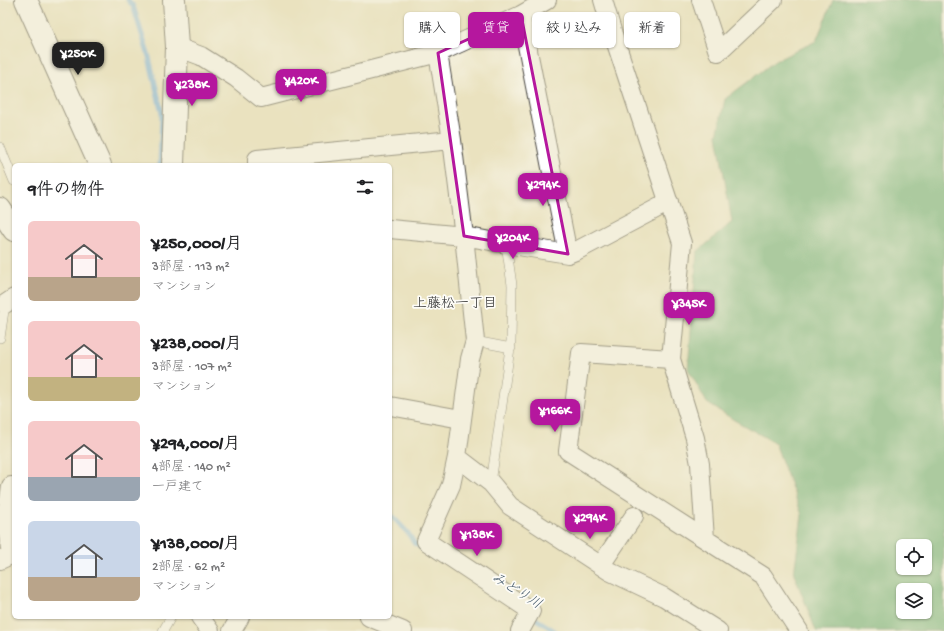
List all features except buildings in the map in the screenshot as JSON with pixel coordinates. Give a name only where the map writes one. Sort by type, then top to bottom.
[{"type":"street","points":[[26,0],[99,163]]},
{"type":"street","points":[[173,163],[177,47],[174,0]]},
{"type":"street","points":[[524,13],[547,0]]},
{"type":"street","points":[[604,0],[612,34],[682,243],[671,359],[695,438],[700,464],[705,539]]},
{"type":"street","points":[[701,0],[718,52],[773,0]]},
{"type":"street","points":[[524,30],[568,254]]},
{"type":"street","points":[[177,47],[201,56],[236,78],[261,98],[438,53],[468,39]]},
{"type":"street","points":[[438,53],[452,140],[475,341],[470,359],[457,457],[451,485],[426,541],[531,611],[520,631]]},
{"type":"street","points":[[257,163],[257,159],[452,140]]},
{"type":"street","points":[[392,229],[464,236],[568,254],[669,202]]},
{"type":"street","points":[[0,209],[12,227]]},
{"type":"street","points":[[671,359],[582,353],[568,451],[763,576],[779,598],[799,631]]},
{"type":"street","points":[[392,406],[461,419]]},
{"type":"street","points":[[457,457],[491,483],[510,506],[609,571],[664,597],[718,631]]},
{"type":"street","points":[[0,560],[11,555],[6,520],[8,485]]},
{"type":"street","points":[[601,565],[634,516]]},
{"type":"street","points":[[201,619],[210,631]]},
{"type":"street","points":[[232,631],[239,619]]},
{"type":"street","points":[[374,619],[403,631]]},
{"type":"lane","points":[[0,147],[12,176]]},
{"type":"lane","points":[[491,483],[511,348],[512,285],[506,244]]},
{"type":"lane","points":[[0,338],[6,301]]},
{"type":"lane","points":[[475,341],[511,348]]},
{"type":"lane","points":[[163,631],[170,619]]},
{"type":"highlighted area","points":[[521,15],[568,254],[464,236],[438,53]]},
{"type":"green space","points":[[833,0],[944,0],[944,631],[816,631],[794,574],[802,515],[775,443],[707,403],[688,369],[697,252],[732,222],[717,135],[725,99],[775,61],[816,41]]},
{"type":"waterway","name":"みどり川","points":[[128,0],[133,6],[149,57],[162,114],[160,163]]},
{"type":"waterway","name":"みどり川","points":[[392,516],[408,533],[414,543],[424,549]]},
{"type":"waterway","name":"みどり川","points":[[531,616],[555,631]]},
{"type":"district","name":"上藤松一丁目","points":[[455,304]]}]
